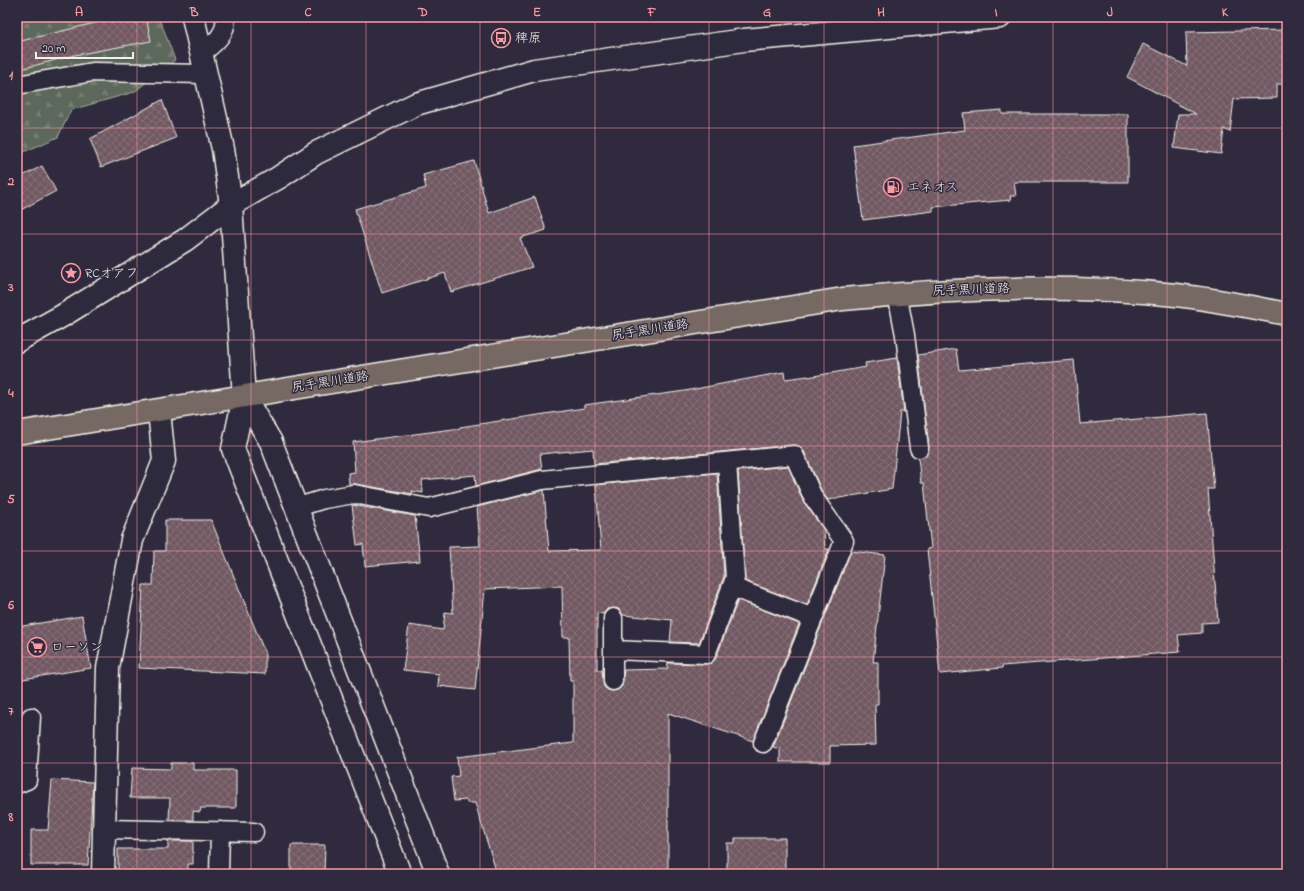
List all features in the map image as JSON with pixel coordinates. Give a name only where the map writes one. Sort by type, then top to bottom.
[{"type":"main road","name":"尻手黒川道路","points":[[17,434],[843,299],[985,288],[1112,291],[1177,295],[1287,314]]},
{"type":"street","points":[[193,17],[223,149],[231,205],[244,397],[233,449],[400,874]]},
{"type":"street","points":[[17,342],[185,240],[231,205],[278,178],[316,153],[416,104],[534,70],[744,40],[1000,17]]},
{"type":"street","points":[[244,397],[271,442],[295,508],[438,874]]},
{"type":"street","points":[[103,874],[108,668],[132,540],[164,461],[159,411]]},
{"type":"lane","points":[[17,85],[93,72],[203,64],[220,38],[226,24],[225,17]]},
{"type":"lane","points":[[898,294],[905,335],[919,448]]},
{"type":"lane","points":[[295,508],[324,499],[354,494],[429,508],[542,480],[794,455],[813,497],[844,541],[763,743]]},
{"type":"lane","points":[[614,650],[706,654],[735,578],[727,462]]},
{"type":"lane","points":[[732,587],[813,618]]},
{"type":"lane","points":[[613,618],[613,682]]},
{"type":"lane","points":[[17,784],[27,780],[32,717]]},
{"type":"lane","points":[[104,829],[254,832]]},
{"type":"lane","points":[[220,831],[220,874]]},
{"type":"green space","points":[[17,17],[157,17],[162,25],[175,60],[134,92],[71,110],[58,137],[17,155]]},
{"type":"building","points":[[93,17],[146,17],[151,41],[75,55],[17,70],[17,42],[95,23]]},
{"type":"building","points":[[1287,30],[1287,84],[1277,84],[1277,98],[1234,99],[1230,132],[1224,129],[1221,154],[1174,148],[1178,114],[1196,114],[1127,77],[1143,44],[1187,66],[1186,32]]},
{"type":"building","points":[[162,100],[176,138],[101,167],[90,139]]},
{"type":"building","points":[[1002,110],[1002,114],[1128,114],[1128,182],[1014,182],[1016,196],[1010,196],[1011,200],[933,207],[933,211],[863,220],[853,145],[965,130],[963,113]]},
{"type":"building","points":[[474,161],[489,213],[535,197],[546,230],[520,238],[532,267],[451,292],[445,273],[382,293],[355,209],[426,188],[423,175]]},
{"type":"building","points":[[42,166],[56,191],[17,212],[17,179]]},
{"type":"building","points":[[956,349],[959,370],[1074,360],[1080,424],[1207,413],[1214,489],[1208,489],[1218,622],[1202,623],[1202,633],[1178,635],[1180,652],[1002,666],[1002,668],[940,674],[927,549],[931,548],[924,483],[921,483],[918,458],[926,456],[929,447],[918,355]]},
{"type":"building","points":[[897,358],[904,412],[900,412],[892,489],[828,500],[822,492],[804,451],[799,446],[793,445],[594,464],[593,449],[540,454],[542,469],[476,486],[475,475],[422,480],[423,493],[412,491],[413,494],[349,484],[348,473],[355,472],[353,442],[461,428],[460,427],[584,408],[584,405],[685,391],[784,372],[785,379],[808,377],[866,367],[865,363]]},
{"type":"building","points":[[788,466],[803,501],[824,530],[825,549],[829,549],[807,605],[745,581],[738,471]]},
{"type":"building","points":[[717,473],[724,576],[699,643],[670,642],[672,620],[623,615],[619,609],[607,609],[604,614],[597,613],[597,670],[602,670],[604,687],[613,691],[622,686],[624,670],[667,669],[668,663],[711,663],[716,658],[738,600],[799,624],[753,741],[668,713],[668,874],[497,874],[475,803],[467,803],[467,800],[454,801],[451,777],[459,776],[457,757],[573,743],[573,681],[570,681],[569,637],[563,637],[562,586],[485,589],[475,690],[438,686],[439,674],[403,670],[409,625],[443,630],[445,612],[453,613],[449,547],[480,546],[477,507],[544,490],[549,551],[601,550],[596,485]]},
{"type":"building","points":[[352,505],[415,516],[420,561],[365,566],[363,544],[357,545]]},
{"type":"building","points":[[165,520],[211,520],[265,653],[265,674],[139,668],[143,585],[153,585],[154,551],[165,551]]},
{"type":"building","points":[[851,551],[885,555],[873,662],[878,662],[878,704],[875,704],[876,745],[830,746],[830,762],[780,762],[780,749],[773,747]]},
{"type":"building","points":[[82,616],[91,668],[17,680],[17,627]]},
{"type":"building","points":[[171,763],[193,763],[193,770],[236,770],[236,808],[201,808],[200,812],[193,811],[193,820],[169,820],[170,798],[130,798],[132,768],[171,769]]},
{"type":"building","points":[[52,780],[93,782],[88,865],[31,865],[31,830],[48,830]]},
{"type":"building","points":[[735,838],[785,838],[785,874],[727,874],[727,843],[735,843]]},
{"type":"building","points":[[168,841],[193,841],[193,864],[188,864],[188,874],[118,874],[118,849],[168,849]]},
{"type":"building","points":[[291,845],[325,845],[324,874],[291,874]]},
{"type":"place","name":"稗原","points":[[501,38]]},
{"type":"place","name":"エネオス","points":[[893,187]]},
{"type":"place","name":"RCオアフ","points":[[71,273]]},
{"type":"place","name":"ローソン","points":[[37,647]]}]
